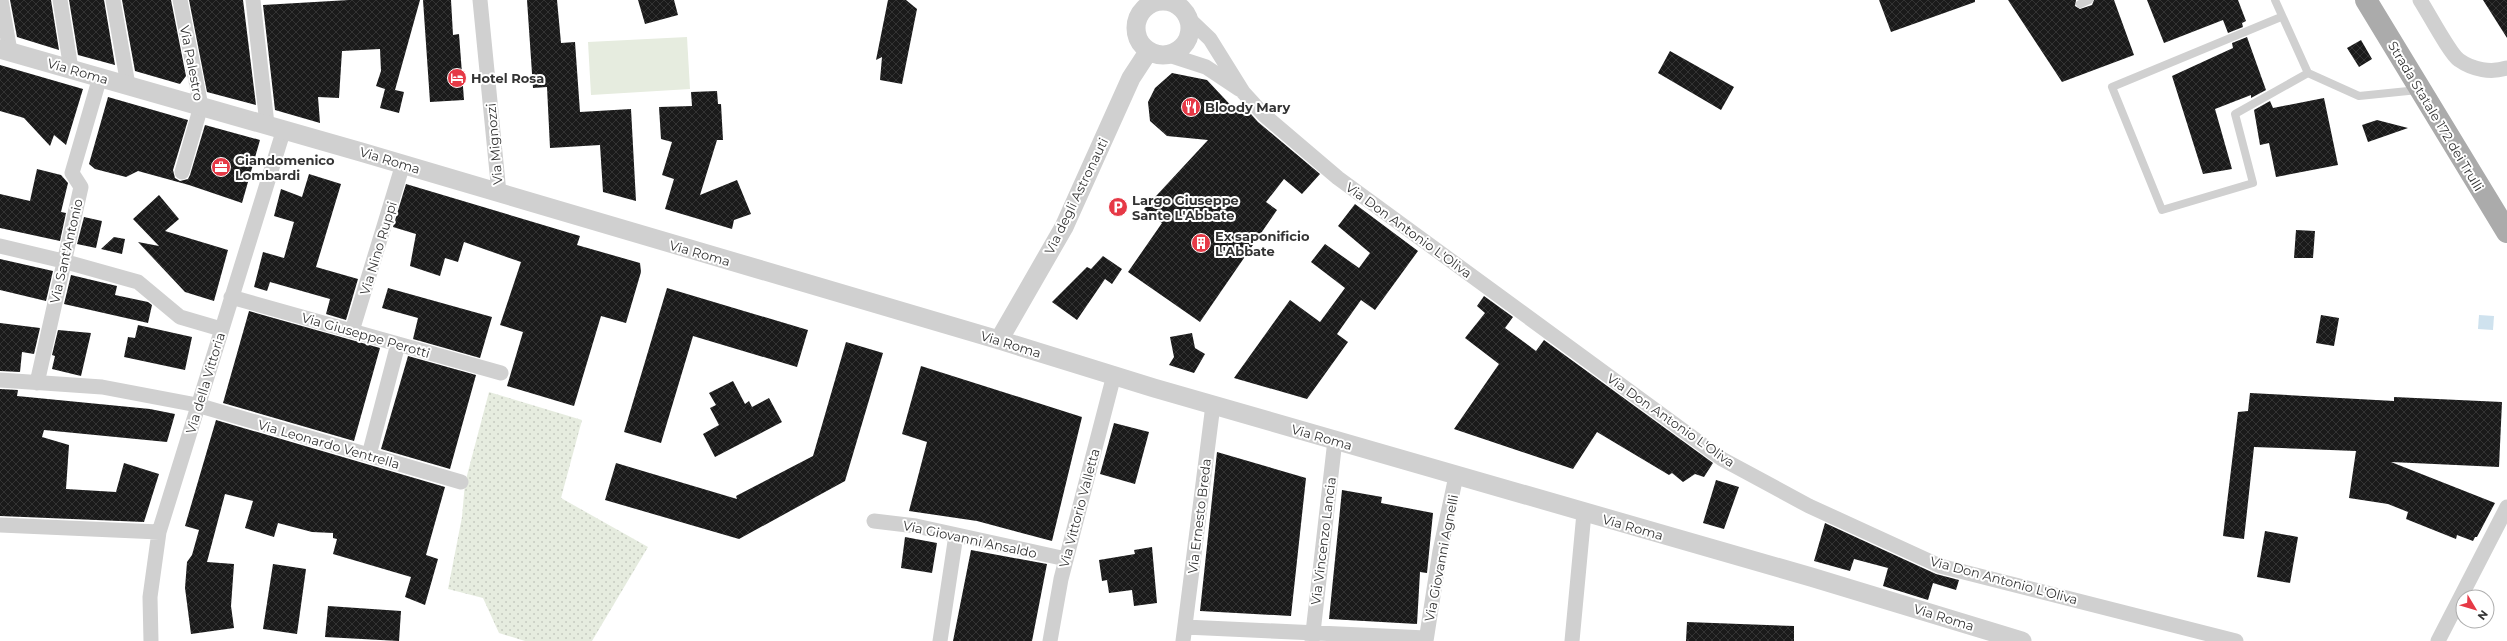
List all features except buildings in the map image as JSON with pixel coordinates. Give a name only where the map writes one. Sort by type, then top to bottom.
[{"type":"main road","name":"Strada Statale 172 dei Trulli","points":[[2366,0],[2507,232]]},
{"type":"street","points":[[1,0],[5,50]]},
{"type":"street","points":[[60,0],[72,69]]},
{"type":"street","points":[[113,0],[128,85]]},
{"type":"street","name":"Via Palestro","points":[[180,0],[201,106],[182,172]]},
{"type":"street","name":"Via della Vittoria","points":[[151,641],[150,597],[159,532],[231,297],[275,127],[253,0]]},
{"type":"street","name":"Via Mignozzi","points":[[480,0],[499,193]]},
{"type":"street","points":[[2420,0],[2458,60],[2478,69],[2498,71],[2507,68]]},
{"type":"street","points":[[1158,1],[1166,1],[1180,7],[1189,19],[1191,28],[1187,41],[1178,52],[1162,56],[1148,52],[1141,45],[1136,28],[1142,11],[1158,1]]},
{"type":"street","name":"Via Don Antonio L'Oliva","points":[[1189,19],[1210,39],[1243,92],[1264,115],[1338,178],[1722,459],[1810,506],[1940,566],[2236,641]]},
{"type":"street","name":"Via Roma","points":[[5,50],[403,164],[999,340],[1213,405],[1584,513],[1811,577],[2022,641]]},
{"type":"street","name":"Via degli Astronauti","points":[[999,340],[1064,227],[1130,78],[1148,52]]},
{"type":"street","name":"Via Don Antonio L'Oliva","points":[[1169,55],[1206,67],[1243,92]]},
{"type":"street","name":"Via Sant'Antonio","points":[[37,383],[63,261],[81,187],[72,172],[100,77]]},
{"type":"street","name":"Via Nino Ruppi","points":[[352,331],[403,164]]},
{"type":"street","points":[[0,246],[63,261],[138,282],[180,317],[221,330]]},
{"type":"street","name":"Via Giuseppe Perotti","points":[[231,297],[500,373]]},
{"type":"street","points":[[369,455],[398,344]]},
{"type":"street","name":"Via Vittorio Valletta","points":[[1050,641],[1066,559],[1114,375]]},
{"type":"street","name":"Via Leonardo Ventrella","points":[[0,380],[102,387],[197,406],[461,482]]},
{"type":"street","name":"Via Ernesto Breda","points":[[1213,405],[1184,634],[1426,640]]},
{"type":"street","name":"Via Vincenzo Lancia","points":[[1312,637],[1335,440]]},
{"type":"street","name":"Via Giovanni Agnelli","points":[[1426,640],[1440,551],[1456,476]]},
{"type":"street","points":[[2438,641],[2507,507]]},
{"type":"street","points":[[1572,641],[1584,513]]},
{"type":"street","name":"Via Giovanni Ansaldo","points":[[874,521],[916,526],[1066,559]]},
{"type":"street","points":[[0,525],[159,532]]},
{"type":"street","points":[[940,641],[956,535]]},
{"type":"lane","points":[[2080,4],[2089,0]]},
{"type":"lane","points":[[2275,0],[2281,17],[2308,74],[2358,96],[2421,90]]},
{"type":"lane","points":[[2281,17],[2112,86],[2162,210],[2253,183],[2235,114],[2308,74]]},
{"type":"shaded area","points":[[687,37],[690,89],[591,95],[588,42]]},
{"type":"shaded area","points":[[489,392],[582,420],[561,498],[648,547],[592,641],[525,641],[499,633],[483,598],[448,589],[462,517],[465,483]]},
{"type":"water","points":[[2479,315],[2494,316],[2493,330],[2478,329]]},
{"type":"place","name":"Hotel Rosa","points":[[457,78]]},
{"type":"place","name":"Bloody Mary","points":[[1191,107]]},
{"type":"place","name":"Giandomenico Lombardi","points":[[221,167]]},
{"type":"place","name":"Largo Giuseppe Sante L'Abbate","points":[[1118,207]]},
{"type":"place","name":"Ex saponificio L'Abbate","points":[[1201,243]]}]
